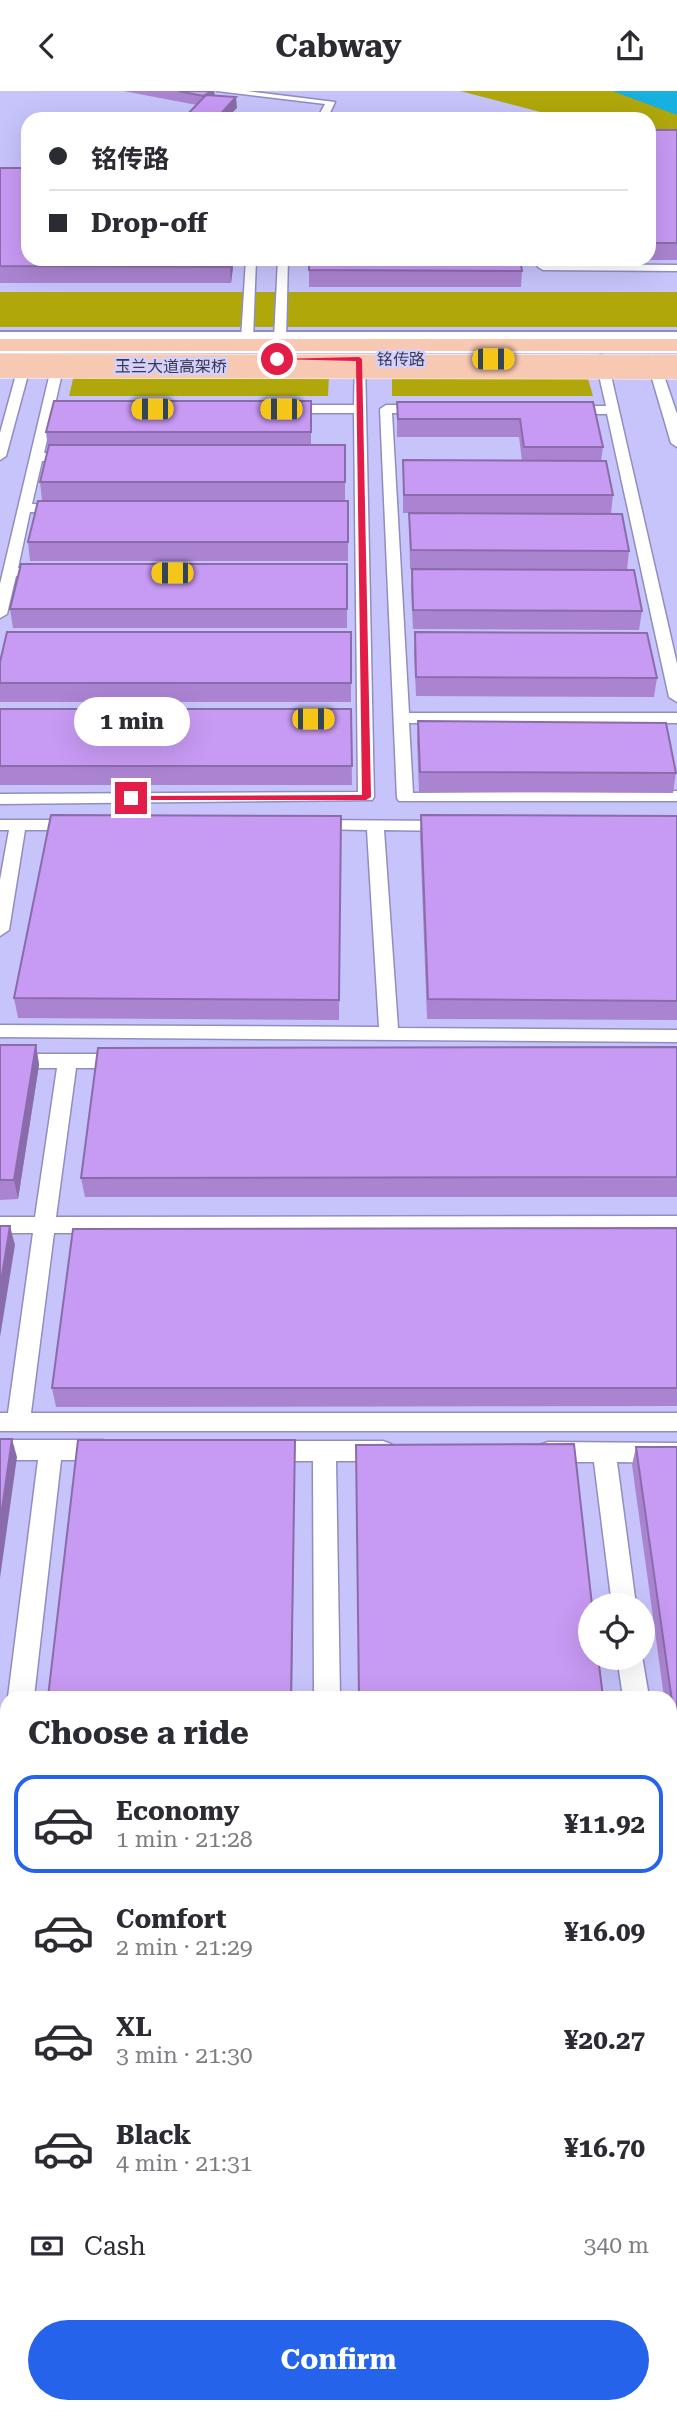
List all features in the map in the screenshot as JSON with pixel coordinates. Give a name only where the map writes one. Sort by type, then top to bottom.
[{"type":"main road","name":"铭传路","points":[[0,338],[677,338]]},
{"type":"main road","name":"玉兰大道高架桥","points":[[0,345],[677,345]]},
{"type":"main road","name":"铭传路","points":[[0,360],[677,358]]},
{"type":"main road","name":"玉兰大道高架桥","points":[[0,366],[677,367]]},
{"type":"lane","points":[[220,91],[331,102],[326,112]]},
{"type":"lane","points":[[247,339],[251,266]]},
{"type":"lane","points":[[280,339],[283,266]]},
{"type":"lane","points":[[543,266],[677,268]]},
{"type":"lane","points":[[601,358],[631,524],[658,643],[677,697]]},
{"type":"lane","points":[[652,358],[673,418],[677,443]]},
{"type":"lane","points":[[0,799],[366,797],[358,719],[353,457],[359,409],[359,359]]},
{"type":"lane","points":[[0,456],[5,418],[26,360]]},
{"type":"lane","points":[[0,614],[37,457],[54,409],[59,360]]},
{"type":"lane","points":[[264,409],[359,409]]},
{"type":"lane","points":[[439,409],[386,409],[396,472],[404,641],[401,718],[405,798],[677,796]]},
{"type":"lane","points":[[546,410],[612,410]]},
{"type":"lane","points":[[37,457],[90,457]]},
{"type":"lane","points":[[24,508],[78,509]]},
{"type":"lane","points":[[10,572],[64,573]]},
{"type":"lane","points":[[401,718],[677,718]]},
{"type":"lane","points":[[0,825],[87,825]]},
{"type":"lane","points":[[0,930],[18,825]]},
{"type":"lane","points":[[293,825],[471,826]]},
{"type":"lane","points":[[375,826],[389,1034]]},
{"type":"lane","points":[[0,1031],[677,1036]]},
{"type":"lane","points":[[0,1061],[150,1061]]},
{"type":"lane","points":[[67,1061],[43,1225],[9,1422],[677,1422]]},
{"type":"lane","points":[[0,1225],[677,1224]]},
{"type":"lane","points":[[0,1450],[119,1450]]},
{"type":"lane","points":[[22,1691],[51,1450]]},
{"type":"lane","points":[[242,1451],[408,1452]]},
{"type":"lane","points":[[324,1451],[327,1691]]},
{"type":"lane","points":[[520,1452],[677,1453]]},
{"type":"lane","points":[[604,1452],[622,1593]]},
{"type":"lane","points":[[633,1670],[635,1691]]},
{"type":"shaded area","points":[[460,91],[677,91],[677,137],[656,137],[656,112],[540,112]]},
{"type":"shaded area","points":[[0,292],[677,292],[677,327],[0,327]]},
{"type":"shaded area","points":[[74,375],[329,376],[328,396],[69,396]]},
{"type":"shaded area","points":[[392,375],[587,375],[593,396],[392,396]]},
{"type":"water","points":[[612,91],[677,91],[677,115]]},
{"type":"building","points":[[178,91],[212,91],[203,96]]},
{"type":"building","points":[[206,95],[236,97],[222,112],[190,112]]},
{"type":"building","points":[[656,130],[677,130],[677,243],[656,243]]},
{"type":"building","points":[[0,168],[21,168],[21,266],[230,266],[230,267],[0,266]]},
{"type":"building","points":[[309,266],[521,266],[522,271],[309,270]]},
{"type":"building","points":[[54,401],[311,401],[311,432],[46,432]]},
{"type":"building","points":[[397,402],[593,402],[603,447],[524,447],[520,419],[398,419]]},
{"type":"building","points":[[49,445],[345,445],[345,482],[40,482]]},
{"type":"building","points":[[403,460],[606,461],[613,495],[404,495]]},
{"type":"building","points":[[38,501],[348,501],[348,542],[28,542]]},
{"type":"building","points":[[409,513],[622,514],[629,551],[411,550]]},
{"type":"building","points":[[21,564],[347,564],[347,609],[10,609]]},
{"type":"building","points":[[412,569],[634,570],[642,611],[413,610]]},
{"type":"building","points":[[7,632],[351,632],[351,683],[0,683],[0,662]]},
{"type":"building","points":[[415,632],[647,633],[657,678],[416,677]]},
{"type":"building","points":[[0,709],[351,709],[352,766],[0,766]]},
{"type":"building","points":[[418,721],[666,723],[676,773],[420,772]]},
{"type":"building","points":[[51,815],[341,816],[339,1000],[14,998]]},
{"type":"building","points":[[421,815],[677,816],[677,1001],[428,999]]},
{"type":"building","points":[[0,1045],[36,1045],[14,1180],[0,1180]]},
{"type":"building","points":[[677,1047],[677,1177],[81,1178],[98,1048]]},
{"type":"building","points":[[0,1226],[10,1226],[0,1288]]},
{"type":"building","points":[[677,1228],[677,1388],[52,1388],[73,1229]]},
{"type":"building","points":[[0,1439],[12,1439],[0,1523]]},
{"type":"building","points":[[78,1440],[295,1440],[291,1691],[49,1691]]},
{"type":"building","points":[[574,1444],[591,1593],[578,1593],[578,1670],[600,1670],[602,1691],[359,1691],[356,1445]]},
{"type":"building","points":[[636,1447],[677,1447],[677,1691],[671,1691]]},
{"type":"route","points":[[131,798],[366,797],[359,359],[277,359]]}]
